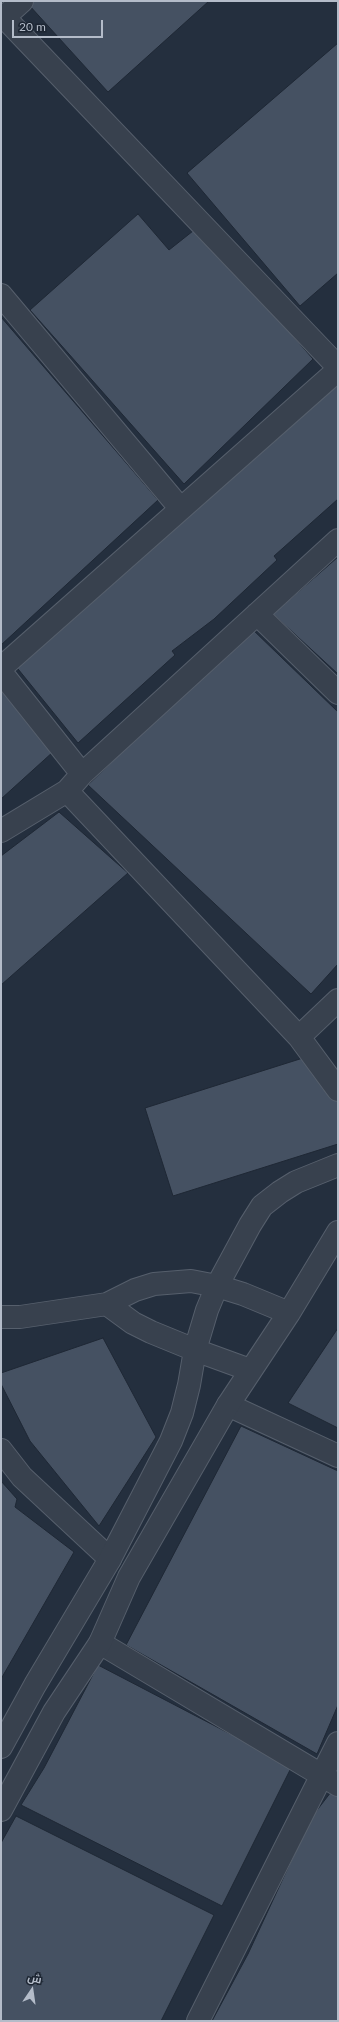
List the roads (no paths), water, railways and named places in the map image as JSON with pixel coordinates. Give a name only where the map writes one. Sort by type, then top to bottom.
[{"type":"street","points":[[22,1],[3,18],[338,367]]},
{"type":"street","points":[[1,295],[180,508]]},
{"type":"street","points":[[1,668],[180,508],[338,370]]},
{"type":"street","points":[[1,831],[67,791],[82,774],[338,540]]},
{"type":"street","points":[[257,614],[338,693]]},
{"type":"street","points":[[1,672],[82,774]]},
{"type":"street","points":[[67,791],[299,1037],[338,1090]]},
{"type":"street","points":[[299,1037],[338,1000]]},
{"type":"street","points":[[1,1747],[35,1685],[110,1559],[171,1441],[182,1413],[195,1350],[207,1310],[217,1286],[250,1225],[262,1206],[296,1182],[338,1165]]},
{"type":"street","points":[[1,1810],[54,1712],[100,1643],[129,1577],[228,1405],[289,1312],[338,1232]]},
{"type":"street","points":[[1,1317],[20,1317],[107,1304],[135,1290],[154,1284],[191,1281],[217,1286],[289,1312]]},
{"type":"street","points":[[107,1304],[133,1323],[195,1350],[250,1370]]},
{"type":"street","points":[[228,1405],[338,1456]]},
{"type":"street","points":[[1,1450],[22,1477],[110,1559]]},
{"type":"street","points":[[100,1643],[330,1781]]},
{"type":"street","points":[[198,2021],[330,1781],[338,1743]]}]
